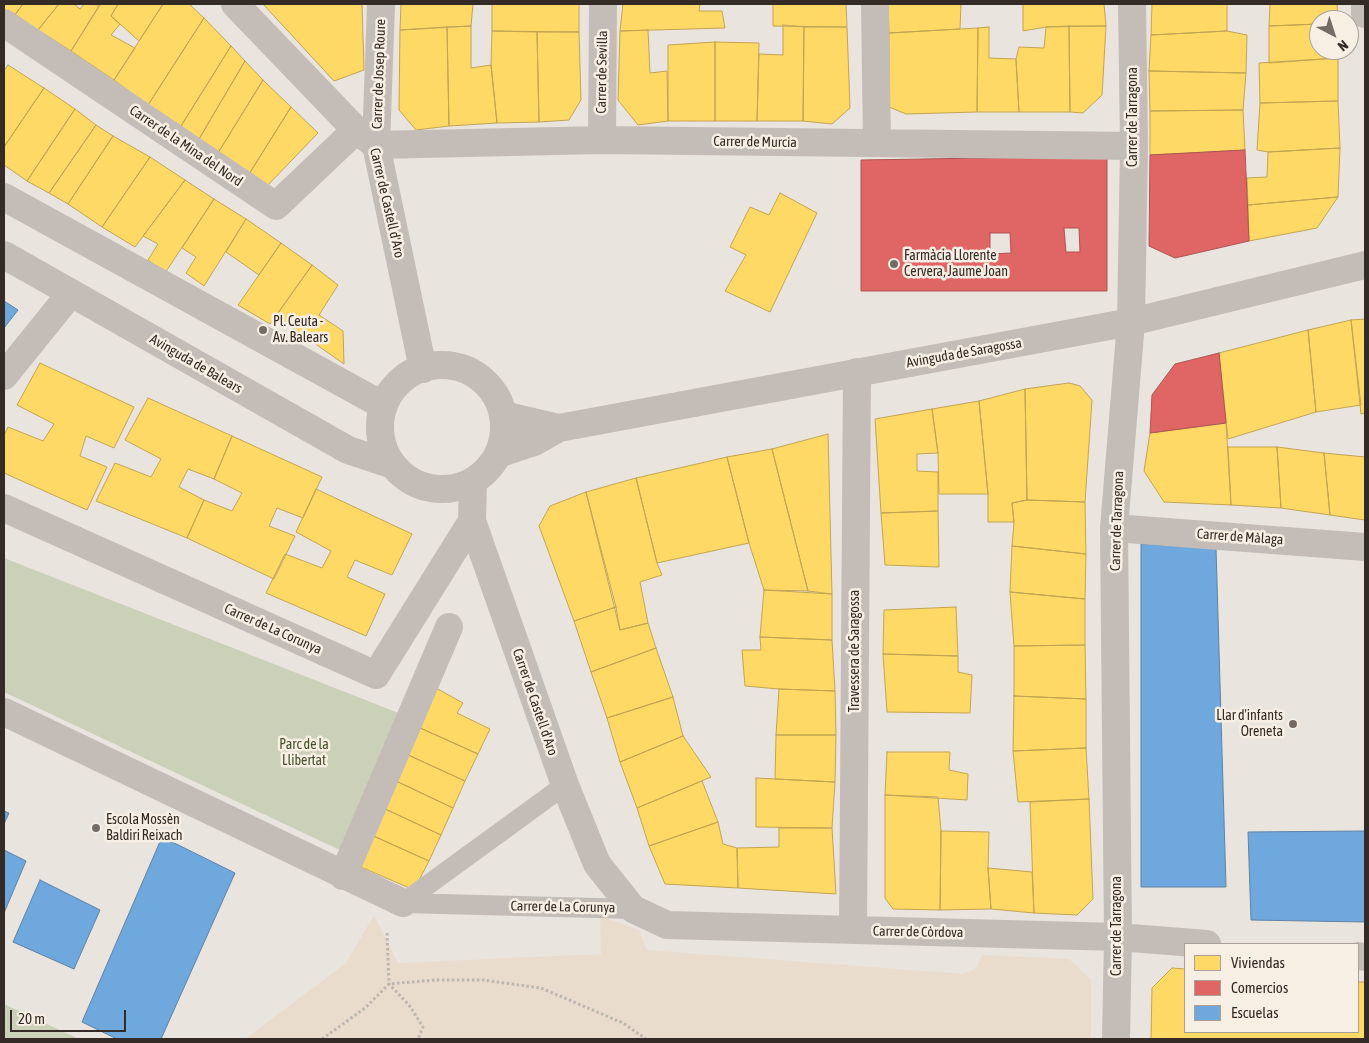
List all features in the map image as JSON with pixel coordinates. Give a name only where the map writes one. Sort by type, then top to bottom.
[{"type":"street","points":[[234,4],[366,137]]},
{"type":"street","name":"Carrer de Josep Roure","points":[[366,137],[381,4]]},
{"type":"street","name":"Carrer de Sevilla","points":[[602,140],[603,4]]},
{"type":"street","points":[[874,4],[877,143]]},
{"type":"street","name":"Carrer de Tarragona","points":[[1116,1039],[1118,937],[1114,528],[1131,322],[1134,146],[1132,4]]},
{"type":"street","points":[[1365,4],[1365,14]]},
{"type":"street","name":"Carrer de la Mina del Nord","points":[[4,23],[276,206],[366,137]]},
{"type":"street","name":"Carrer de Murcia","points":[[366,137],[1134,146]]},
{"type":"street","name":"Carrer de Castell d'Aro","points":[[366,137],[423,369]]},
{"type":"street","points":[[4,197],[384,406]]},
{"type":"street","name":"Avinguda de Balears","points":[[4,255],[348,450],[392,465]]},
{"type":"street","name":"Avinguda de Saragossa","points":[[498,454],[534,442],[559,428],[1131,322],[1365,265]]},
{"type":"street","points":[[4,376],[71,293]]},
{"type":"street","points":[[433,366],[454,366],[474,374],[490,387],[501,405],[504,415],[504,435],[498,454],[492,465],[473,481],[448,489],[421,486],[405,478],[392,465],[383,447],[381,416],[384,406],[399,383],[406,377],[423,369],[433,366]]},
{"type":"street","name":"Travessera de Saragossa","points":[[853,930],[857,372]]},
{"type":"street","name":"Avinguda de Saragossa","points":[[504,415],[559,428]]},
{"type":"street","name":"Carrer de Castell d'Aro","points":[[473,481],[472,522],[565,785],[597,864],[633,909]]},
{"type":"street","name":"Carrer de La Corunya","points":[[4,508],[376,675],[472,522]]},
{"type":"street","name":"Carrer de Màlaga","points":[[1114,528],[1365,547]]},
{"type":"street","points":[[343,876],[449,627]]},
{"type":"street","name":"Carrer de La Corunya","points":[[4,712],[403,904]]},
{"type":"street","name":"Carrer de Còrdova","points":[[633,909],[667,925],[1118,937],[1194,943]]},
{"type":"lane","points":[[403,904],[565,785]]},
{"type":"lane","name":"Carrer de La Corunya","points":[[403,904],[633,909]]},
{"type":"path","points":[[403,904],[387,922],[386,939],[389,984],[409,1005],[424,1027],[418,1039]]},
{"type":"path","points":[[322,1039],[365,1008],[389,984],[434,980],[483,980],[540,988],[623,1023],[646,1039]]},
{"type":"green space","name":"Parc de la Llibertat","points":[[4,558],[401,714],[342,851],[4,692]]},
{"type":"green space","points":[[4,1004],[79,1039],[4,1039]]},
{"type":"shaded area","points":[[374,915],[398,963],[601,954],[600,916],[639,930],[647,950],[963,974],[976,968],[982,955],[1069,959],[1091,980],[1091,1039],[245,1039],[346,963]]},
{"type":"building: Viviendas","points":[[4,4],[23,4],[14,16],[4,9]]},
{"type":"building: Viviendas","points":[[23,4],[59,4],[38,30],[14,16]]},
{"type":"building: Viviendas","points":[[59,4],[74,4],[80,9],[84,4],[100,5],[71,51],[38,30]]},
{"type":"building: Viviendas","points":[[100,4],[118,4],[111,16],[120,24],[111,35],[135,48],[114,80],[71,51]]},
{"type":"building: Viviendas","points":[[118,4],[163,4],[139,41],[111,16]]},
{"type":"building: Viviendas","points":[[163,4],[189,4],[204,18],[148,105],[114,80]]},
{"type":"building: Viviendas","points":[[263,4],[362,4],[364,70],[334,81]]},
{"type":"building: Viviendas","points":[[401,4],[473,4],[471,26],[400,30]]},
{"type":"building: Viviendas","points":[[492,4],[579,4],[579,32],[492,31]]},
{"type":"building: Viviendas","points":[[623,4],[700,4],[699,11],[722,11],[725,28],[620,31]]},
{"type":"building: Viviendas","points":[[773,4],[846,4],[847,27],[773,26]]},
{"type":"building: Viviendas","points":[[888,4],[961,4],[960,29],[889,33]]},
{"type":"building: Viviendas","points":[[1023,4],[1104,4],[1106,26],[1046,27],[1023,31]]},
{"type":"building: Viviendas","points":[[1152,4],[1227,4],[1227,31],[1151,35]]},
{"type":"building: Viviendas","points":[[1270,4],[1337,4],[1337,10],[1309,10],[1309,24],[1269,26]]},
{"type":"building: Viviendas","points":[[204,18],[231,46],[181,126],[148,105]]},
{"type":"building: Viviendas","points":[[1309,24],[1310,60],[1269,63],[1269,26]]},
{"type":"building: Viviendas","points":[[783,25],[804,27],[803,121],[757,121],[759,54],[783,55]]},
{"type":"building: Viviendas","points":[[471,26],[471,68],[491,65],[497,123],[449,126],[447,27]]},
{"type":"building: Viviendas","points":[[1069,26],[1106,26],[1102,95],[1083,113],[1070,112]]},
{"type":"building: Viviendas","points":[[1069,26],[1070,112],[1019,112],[1016,59],[1019,47],[1044,48],[1046,27]]},
{"type":"building: Viviendas","points":[[447,27],[449,126],[416,130],[399,110],[400,30]]},
{"type":"building: Viviendas","points":[[804,27],[847,27],[850,108],[832,124],[803,121]]},
{"type":"building: Viviendas","points":[[989,27],[989,58],[1016,59],[1019,112],[977,112],[978,28]]},
{"type":"building: Viviendas","points":[[978,28],[977,112],[906,114],[889,107],[889,33]]},
{"type":"building: Viviendas","points":[[648,30],[650,73],[667,71],[668,121],[638,125],[618,100],[620,31]]},
{"type":"building: Viviendas","points":[[492,31],[537,32],[539,122],[497,123],[491,65]]},
{"type":"building: Viviendas","points":[[1227,31],[1247,35],[1246,73],[1149,71],[1151,35]]},
{"type":"building: Viviendas","points":[[537,32],[579,32],[581,100],[569,120],[539,122]]},
{"type":"building: Viviendas","points":[[715,42],[759,43],[757,121],[715,121]]},
{"type":"building: Viviendas","points":[[715,42],[715,121],[668,121],[668,45]]},
{"type":"building: Viviendas","points":[[231,46],[245,61],[199,139],[181,126]]},
{"type":"building: Viviendas","points":[[1338,60],[1338,101],[1260,103],[1259,63]]},
{"type":"building: Viviendas","points":[[245,61],[263,80],[218,153],[199,139]]},
{"type":"building: Viviendas","points":[[8,65],[44,88],[4,147],[4,71]]},
{"type":"building: Viviendas","points":[[1149,71],[1246,73],[1243,110],[1150,111]]},
{"type":"building: Viviendas","points":[[263,80],[291,107],[249,174],[218,153]]},
{"type":"building: Viviendas","points":[[44,88],[75,109],[27,181],[4,165],[4,147]]},
{"type":"building: Viviendas","points":[[1338,101],[1340,148],[1268,152],[1257,150],[1260,103]]},
{"type":"building: Viviendas","points":[[291,107],[318,133],[266,187],[249,174]]},
{"type":"building: Viviendas","points":[[75,109],[96,125],[49,193],[27,181]]},
{"type":"building: Viviendas","points":[[1243,110],[1245,150],[1150,155],[1150,111]]},
{"type":"building: Viviendas","points":[[96,125],[113,136],[68,204],[49,193]]},
{"type":"building: Viviendas","points":[[113,136],[150,157],[102,227],[68,204]]},
{"type":"building: Viviendas","points":[[1340,148],[1338,197],[1248,205],[1247,178],[1267,177],[1268,152]]},
{"type":"building: Viviendas","points":[[150,157],[185,180],[135,247],[102,227]]},
{"type":"building: Viviendas","points":[[185,180],[214,199],[165,273],[148,260],[158,244],[143,236]]},
{"type":"building: Viviendas","points":[[780,193],[817,213],[770,312],[725,291],[746,255],[730,247],[750,207],[769,215]]},
{"type":"building: Viviendas","points":[[1338,197],[1317,228],[1249,241],[1248,205]]},
{"type":"building: Viviendas","points":[[214,199],[246,219],[204,286],[186,273],[196,257],[182,248]]},
{"type":"building: Viviendas","points":[[246,219],[281,243],[259,275],[226,252]]},
{"type":"building: Viviendas","points":[[281,243],[312,265],[270,324],[238,305]]},
{"type":"building: Viviendas","points":[[312,265],[338,285],[319,315],[343,331],[344,364],[276,316]]},
{"type":"building: Viviendas","points":[[1365,319],[1365,413],[1361,414],[1351,320]]},
{"type":"building: Viviendas","points":[[1351,320],[1361,405],[1316,412],[1308,330]]},
{"type":"building: Viviendas","points":[[1308,330],[1316,412],[1228,439],[1219,353]]},
{"type":"building: Viviendas","points":[[40,363],[134,407],[114,448],[86,436],[80,456],[107,467],[87,510],[4,473],[4,435],[8,427],[43,441],[54,424],[17,405]]},
{"type":"building: Viviendas","points":[[1069,383],[1080,386],[1092,400],[1085,502],[1027,500],[1025,389]]},
{"type":"building: Viviendas","points":[[1025,389],[1027,500],[1012,503],[1014,522],[988,522],[988,494],[979,401]]},
{"type":"building: Viviendas","points":[[148,398],[232,436],[214,479],[188,469],[179,487],[204,500],[187,538],[96,501],[115,463],[151,477],[161,459],[125,440]]},
{"type":"building: Viviendas","points":[[979,401],[988,494],[939,494],[938,453],[932,409]]},
{"type":"building: Viviendas","points":[[932,409],[938,453],[917,454],[917,471],[938,472],[938,511],[881,513],[875,419]]},
{"type":"building: Viviendas","points":[[1226,423],[1231,505],[1164,502],[1144,471],[1150,433]]},
{"type":"building: Viviendas","points":[[828,434],[832,594],[808,591],[772,449]]},
{"type":"building: Viviendas","points":[[232,436],[322,477],[303,518],[277,508],[269,526],[295,536],[274,579],[187,538],[204,500],[232,511],[242,493],[214,479]]},
{"type":"building: Viviendas","points":[[1228,447],[1277,447],[1281,508],[1231,505]]},
{"type":"building: Viviendas","points":[[1277,447],[1324,453],[1330,515],[1281,508]]},
{"type":"building: Viviendas","points":[[772,449],[808,591],[764,590],[749,543],[727,457]]},
{"type":"building: Viviendas","points":[[1324,453],[1365,457],[1365,520],[1330,515]]},
{"type":"building: Viviendas","points":[[727,457],[749,543],[657,563],[636,478]]},
{"type":"building: Viviendas","points":[[636,478],[657,563],[662,575],[640,582],[648,623],[620,630],[586,492]]},
{"type":"building: Viviendas","points":[[316,489],[412,534],[392,575],[355,560],[347,577],[385,594],[366,636],[266,593],[285,554],[322,568],[331,551],[296,532]]},
{"type":"building: Viviendas","points":[[586,492],[616,607],[574,621],[539,526],[550,506]]},
{"type":"building: Viviendas","points":[[1027,500],[1085,502],[1086,554],[1012,546],[1014,522],[1012,503]]},
{"type":"building: Viviendas","points":[[938,511],[939,567],[885,565],[881,513]]},
{"type":"building: Viviendas","points":[[1012,546],[1086,554],[1085,599],[1010,592]]},
{"type":"building: Viviendas","points":[[764,590],[832,594],[832,640],[760,637]]},
{"type":"building: Viviendas","points":[[1010,592],[1085,599],[1085,645],[1014,646]]},
{"type":"building: Viviendas","points":[[616,607],[620,630],[648,623],[656,648],[591,672],[574,621]]},
{"type":"building: Viviendas","points":[[956,607],[958,656],[883,654],[884,610]]},
{"type":"building: Viviendas","points":[[760,637],[832,640],[835,691],[745,686],[742,650],[761,650]]},
{"type":"building: Viviendas","points":[[1085,645],[1086,699],[1014,696],[1014,646]]},
{"type":"building: Viviendas","points":[[656,648],[673,697],[607,718],[591,672]]},
{"type":"building: Viviendas","points":[[883,654],[958,656],[958,672],[972,675],[970,713],[887,712]]},
{"type":"building: Viviendas","points":[[436,688],[463,703],[457,713],[490,729],[478,754],[418,727]]},
{"type":"building: Viviendas","points":[[779,689],[835,691],[836,735],[776,735]]},
{"type":"building: Viviendas","points":[[1014,696],[1086,699],[1086,748],[1013,751]]},
{"type":"building: Viviendas","points":[[673,697],[683,736],[620,762],[607,718]]},
{"type":"building: Viviendas","points":[[418,727],[478,754],[465,781],[406,754]]},
{"type":"building: Viviendas","points":[[776,735],[836,735],[835,782],[775,779]]},
{"type":"building: Viviendas","points":[[683,736],[711,777],[637,808],[620,762]]},
{"type":"building: Viviendas","points":[[1086,748],[1089,799],[1018,802],[1013,751]]},
{"type":"building: Viviendas","points":[[887,752],[950,752],[949,770],[968,774],[967,800],[885,795]]},
{"type":"building: Viviendas","points":[[406,754],[465,781],[453,808],[394,780]]},
{"type":"building: Viviendas","points":[[756,778],[835,782],[832,828],[756,827]]},
{"type":"building: Viviendas","points":[[394,780],[453,808],[441,835],[381,807]]},
{"type":"building: Viviendas","points":[[702,781],[718,822],[649,846],[637,808]]},
{"type":"building: Viviendas","points":[[885,795],[938,797],[941,831],[940,910],[893,909],[885,898]]},
{"type":"building: Viviendas","points":[[1089,799],[1093,899],[1077,915],[1034,913],[1030,802]]},
{"type":"building: Viviendas","points":[[381,807],[441,835],[429,861],[369,834]]},
{"type":"building: Viviendas","points":[[718,822],[723,844],[737,848],[738,888],[665,884],[649,846]]},
{"type":"building: Viviendas","points":[[779,828],[832,828],[836,894],[738,888],[737,848],[779,847]]},
{"type":"building: Viviendas","points":[[941,831],[989,832],[988,868],[991,909],[940,910]]},
{"type":"building: Viviendas","points":[[369,834],[429,861],[414,890],[354,864]]},
{"type":"building: Viviendas","points":[[988,868],[1032,872],[1034,913],[991,909]]},
{"type":"building: Viviendas","points":[[1172,968],[1184,969],[1184,1033],[1359,1033],[1359,982],[1365,982],[1365,1039],[1151,1039],[1152,988]]},
{"type":"building: Comercios","points":[[1245,150],[1249,241],[1175,258],[1149,246],[1150,155]]},
{"type":"building: Comercios","points":[[1107,156],[1107,291],[861,291],[861,160]],"holes":[[[1064,228],[1079,228],[1080,252],[1066,252]],[[990,233],[1010,233],[1011,253],[990,254]]]},
{"type":"building: Comercios","points":[[1219,353],[1226,423],[1150,433],[1152,395],[1175,364]]},
{"type":"building: Escuelas","points":[[4,301],[18,310],[4,328]]},
{"type":"building: Escuelas","points":[[1141,544],[1216,548],[1226,887],[1141,887]]},
{"type":"building: Escuelas","points":[[4,811],[9,813],[4,824]]},
{"type":"building: Escuelas","points":[[1365,831],[1365,922],[1251,920],[1248,832]]},
{"type":"building: Escuelas","points":[[162,837],[235,873],[161,1039],[117,1039],[82,1022]]},
{"type":"building: Escuelas","points":[[4,850],[26,861],[4,913]]},
{"type":"building: Escuelas","points":[[40,880],[100,910],[74,969],[13,942]]},
{"type":"place","name":"Farmàcia Llorente Cervera, Jaume Joan","points":[[894,264]]},
{"type":"place","name":"Pl. Ceuta - Av. Balears","points":[[263,330]]},
{"type":"place","name":"Llar d'infants Oreneta","points":[[1293,724]]},
{"type":"place","name":"Escola Mossèn Baldiri Reixach","points":[[96,828]]}]
